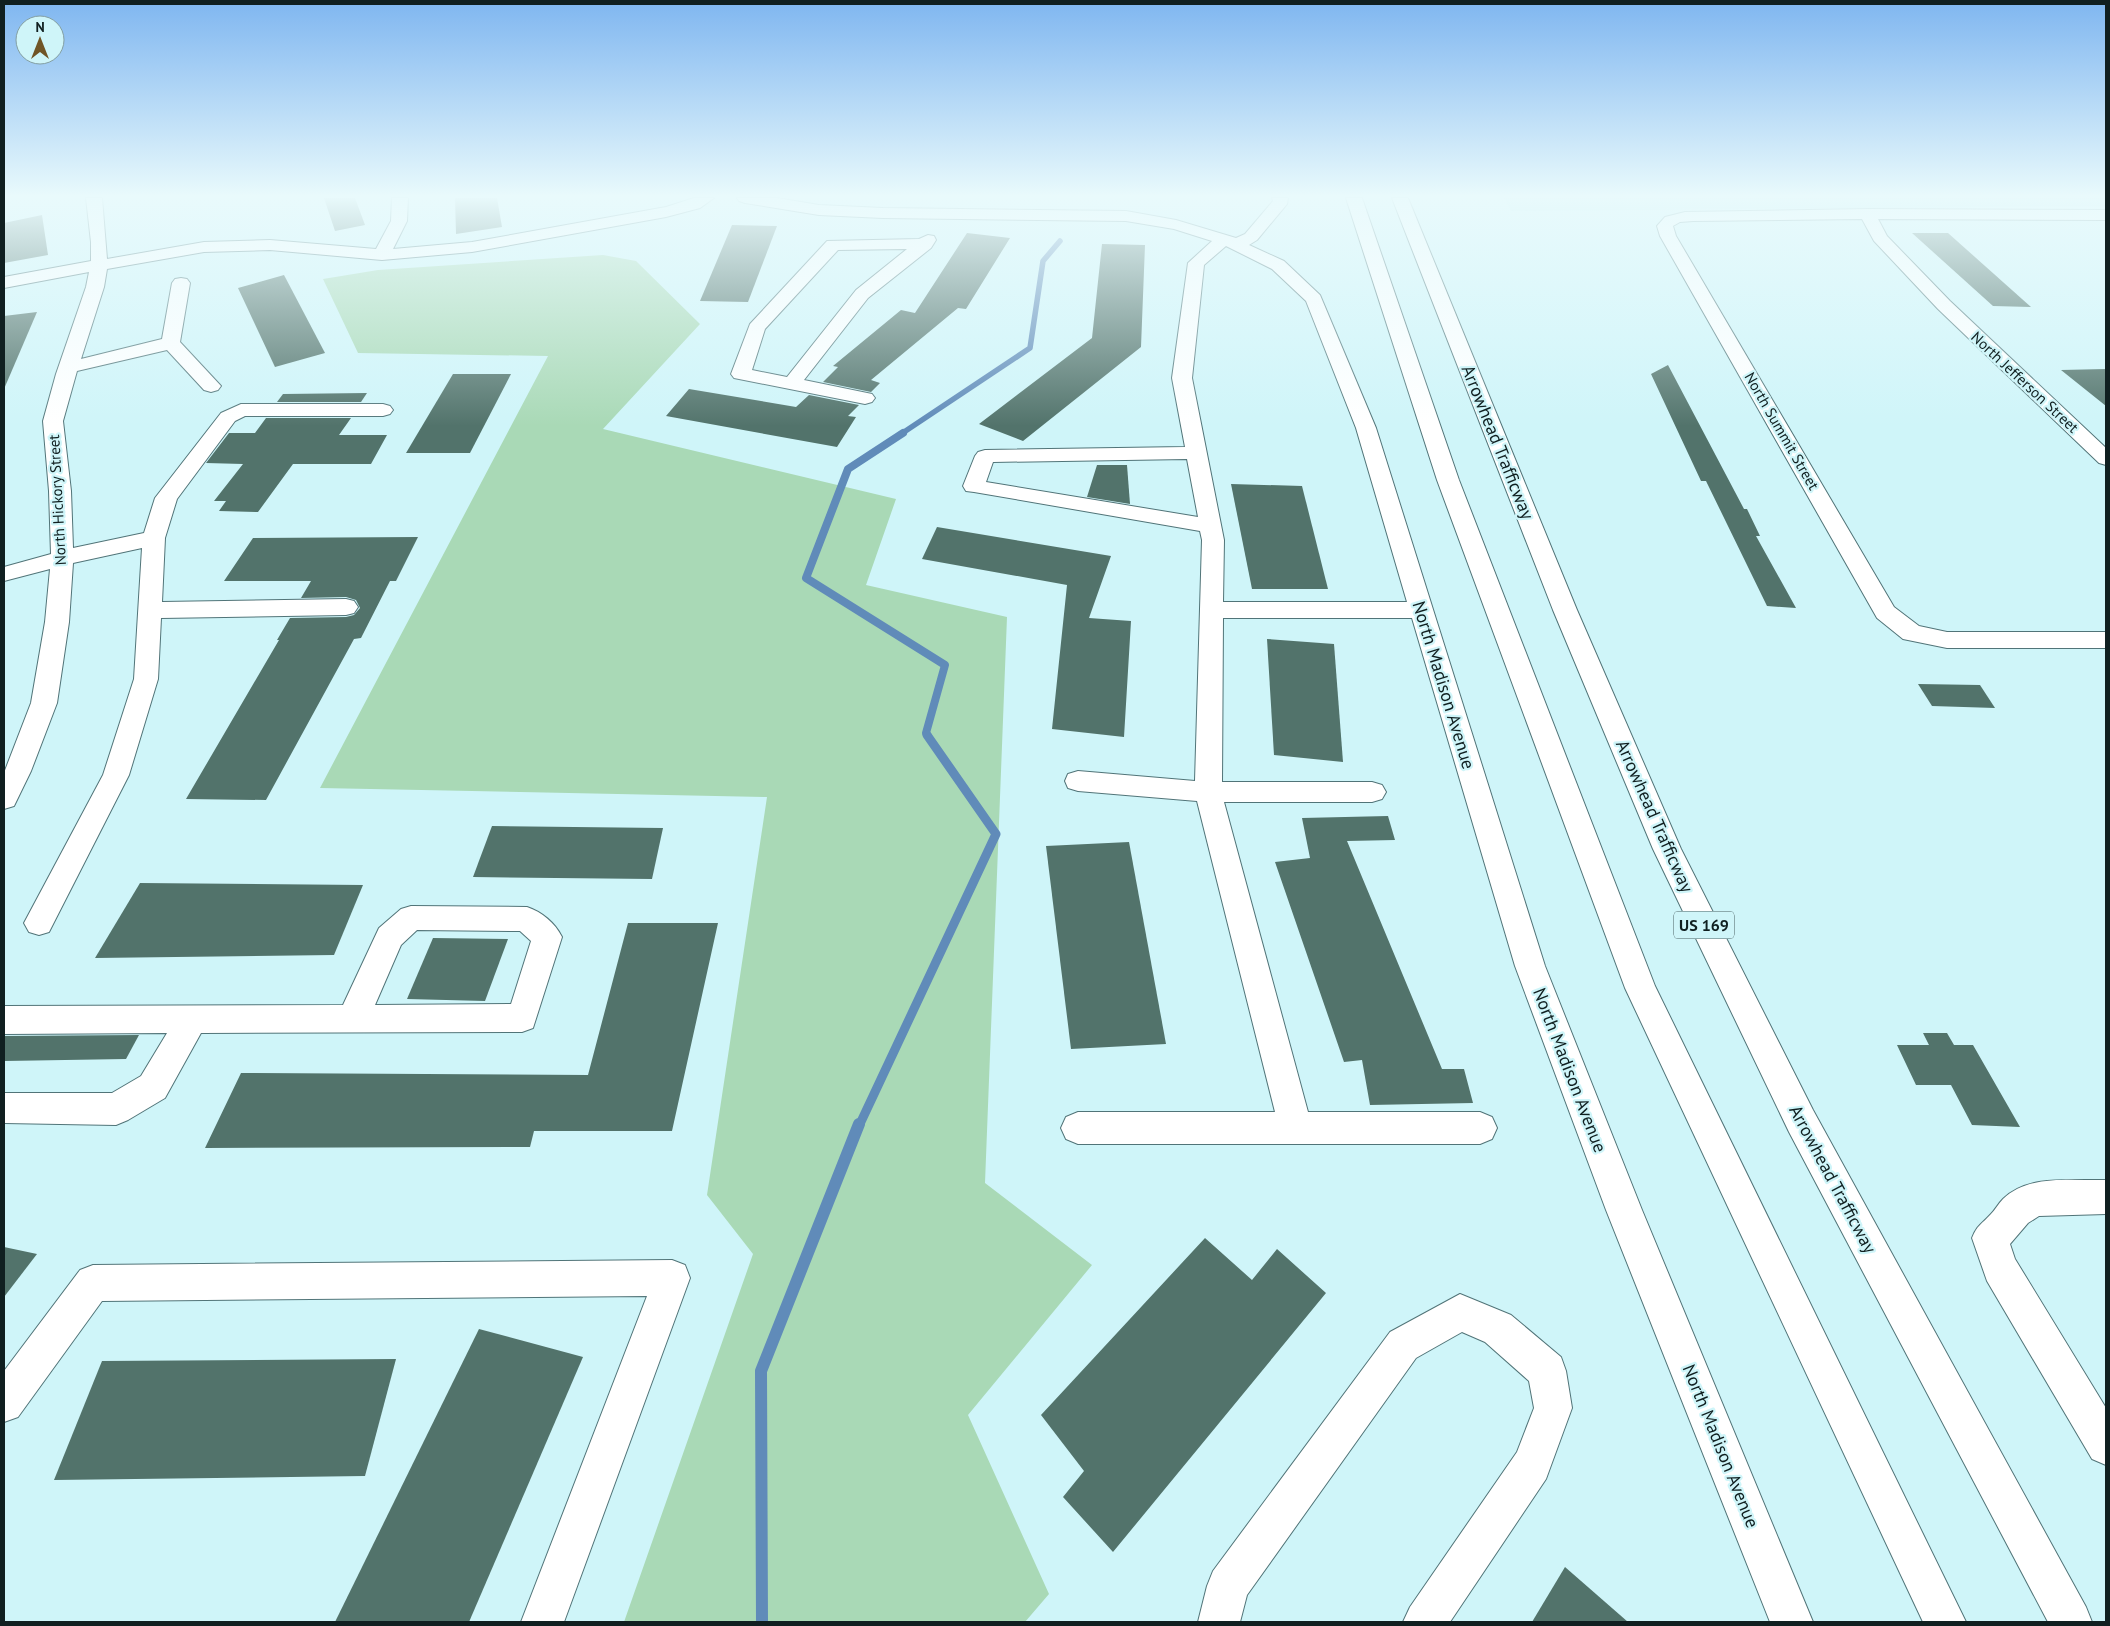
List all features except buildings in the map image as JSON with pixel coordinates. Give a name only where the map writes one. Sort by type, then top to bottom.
[{"type":"main road","points":[[4,283],[50,274]]},
{"type":"main road","name":"North Hickory Street","points":[[4,799],[14,755],[44,703],[57,622],[62,558],[60,491],[53,421],[95,287],[97,274]]},
{"type":"main road","points":[[806,274],[756,328],[741,374],[865,398]]},
{"type":"main road","points":[[792,383],[862,294],[887,274]]},
{"type":"main road","points":[[1195,274],[1182,378],[1213,540],[1208,792],[1296,1128]]},
{"type":"main road","name":"North Madison Avenue","points":[[1287,274],[1314,300],[1366,428],[1530,966],[1624,1210],[1792,1622]]},
{"type":"main road","points":[[1381,274],[1448,480],[1640,988],[1945,1622]]},
{"type":"main road","name":"Arrowhead Trafficway","points":[[1430,274],[1565,610],[1667,849],[1801,1121],[2070,1622]]},
{"type":"main road","name":"North Summit Street","points":[[1690,274],[1885,612],[1897,623],[1912,633],[1947,640],[2106,640]]},
{"type":"main road","name":"North Jefferson Street","points":[[1914,274],[1944,305],[2106,459]]},
{"type":"main road","points":[[172,343],[181,283]]},
{"type":"main road","points":[[69,367],[172,343]]},
{"type":"main road","points":[[172,343],[211,386]]},
{"type":"main road","points":[[39,923],[116,776],[146,679],[154,538],[166,498],[228,417],[241,410],[383,410]]},
{"type":"main road","points":[[1196,453],[985,456],[974,486],[1210,526]]},
{"type":"main road","points":[[4,574],[62,558],[154,538]]},
{"type":"main road","points":[[150,610],[346,607]]},
{"type":"main road","points":[[1211,610],[1421,610]]},
{"type":"main road","points":[[1078,781],[1208,792],[1372,792]]},
{"type":"main road","points":[[4,1020],[352,1020],[522,1018],[547,937],[527,919],[412,918],[390,937],[352,1020]]},
{"type":"main road","points":[[4,1108],[116,1109],[153,1087],[192,1020]]},
{"type":"main road","points":[[1078,1128],[1480,1128]]},
{"type":"main road","points":[[2106,1197],[2033,1199],[2016,1211],[2002,1228],[1990,1238],[2000,1268],[2106,1445]]},
{"type":"main road","points":[[4,1403],[93,1283],[672,1278],[543,1622]]},
{"type":"main road","points":[[1219,1622],[1228,1586],[1403,1345],[1460,1314],[1498,1328],[1547,1371],[1552,1408],[1532,1465],[1425,1622]]},
{"type":"green space","points":[[354,274],[649,274],[700,324],[603,429],[896,499],[866,585],[1007,617],[985,1183],[1092,1265],[968,1415],[1049,1594],[1025,1622],[624,1622],[753,1254],[707,1195],[767,797],[320,788],[548,356],[358,353],[323,279]]},
{"type":"waterway","points":[[901,434],[1030,348],[1041,274]]},
{"type":"waterway","points":[[903,433],[848,469],[806,578],[945,665],[926,733],[928,736]]},
{"type":"waterway","points":[[859,1126],[996,834],[927,735]]},
{"type":"waterway","points":[[762,1622],[761,1371],[859,1124]]}]
